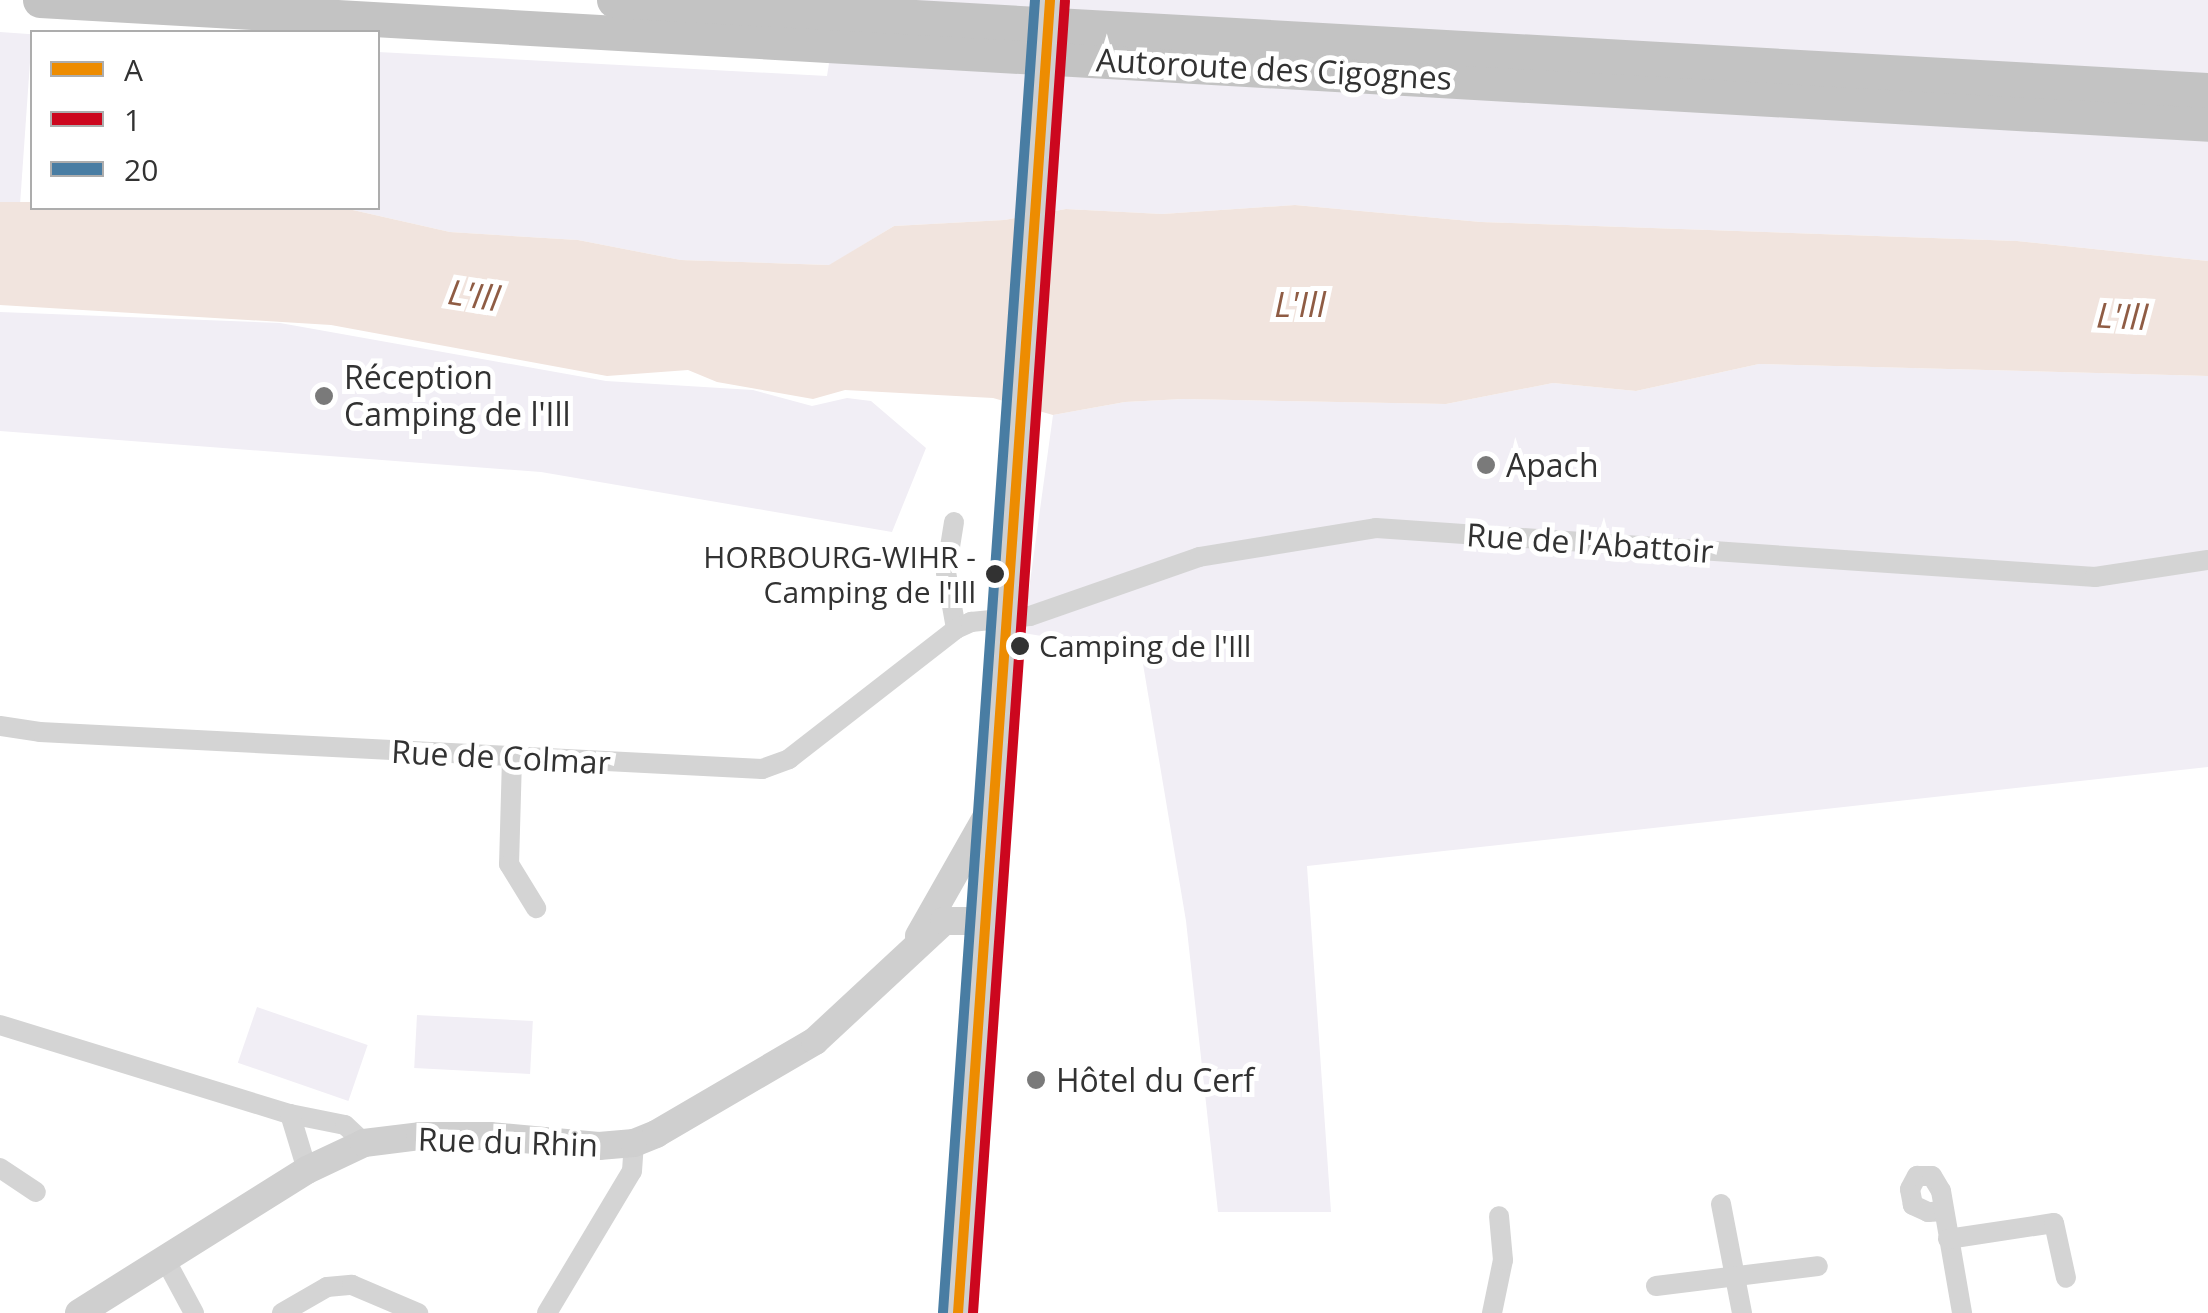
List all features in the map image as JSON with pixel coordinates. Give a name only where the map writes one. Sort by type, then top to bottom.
[{"type":"highway","name":"Autoroute des Cigognes","points":[[40,0],[2208,124]]},
{"type":"highway","name":"Autoroute des Cigognes","points":[[614,0],[2208,90]]},
{"type":"main road","points":[[958,1313],[1050,0]]},
{"type":"main road","name":"Rue du Rhin","points":[[916,942],[994,805]]},
{"type":"main road","points":[[930,914],[954,891],[987,907]]},
{"type":"main road","name":"Rue du Rhin","points":[[79,1313],[308,1170],[364,1143],[490,1136],[599,1146],[634,1144],[815,1041],[916,942],[944,921],[987,907]]},
{"type":"street","points":[[954,522],[946,572],[956,628],[971,622],[1004,622]]},
{"type":"street","name":"Rue de l'Abattoir","points":[[1004,622],[1200,558],[1376,528],[2094,578],[2208,560]]},
{"type":"street","name":"Rue de Colmar","points":[[0,726],[512,758],[762,769],[789,759],[956,628]]},
{"type":"street","points":[[512,758],[510,864],[536,908]]},
{"type":"street","points":[[0,1025],[290,1114],[345,1125],[364,1143]]},
{"type":"street","points":[[290,1114],[308,1170]]},
{"type":"street","points":[[547,1313],[632,1171],[634,1144]]},
{"type":"street","points":[[0,1168],[36,1192]]},
{"type":"street","points":[[1721,1204],[1742,1313]]},
{"type":"street","points":[[1944,1211],[1962,1313]]},
{"type":"street","points":[[1492,1313],[1503,1260],[1498,1216]]},
{"type":"street","points":[[1948,1239],[2054,1222],[2066,1278]]},
{"type":"street","points":[[166,1261],[194,1313]]},
{"type":"street","points":[[1656,1286],[1818,1266]]},
{"type":"street","points":[[282,1313],[327,1287],[352,1285],[418,1313]]},
{"type":"shaded area","points":[[839,0],[2208,0],[2208,261],[2017,241],[1481,222],[1295,205],[1162,214],[1066,209],[1004,220],[894,226],[830,265],[681,260],[578,240],[450,232],[353,210],[380,210],[380,52],[827,76]]},
{"type":"shaded area","points":[[0,32],[30,34],[20,204],[0,202]]},
{"type":"shaded area","points":[[0,312],[280,323],[606,381],[753,390],[812,406],[847,398],[871,401],[926,448],[892,532],[541,472],[0,431]]},
{"type":"shaded area","points":[[1759,364],[2208,376],[2208,767],[1307,866],[1331,1212],[1218,1212],[1186,921],[1141,652],[1023,633],[1053,415],[1125,402],[1183,399],[1446,404],[1553,383],[1636,391]]},
{"type":"shaded area","points":[[257,1007],[368,1045],[348,1101],[238,1063]]},
{"type":"shaded area","points":[[417,1015],[533,1021],[530,1074],[414,1068]]},
{"type":"water","name":"L'Ill","points":[[0,202],[30,202],[30,210],[353,210],[450,232],[578,240],[681,260],[829,265],[894,226],[1004,220],[1066,209],[1162,214],[1295,205],[1481,222],[2017,241],[2208,261],[2208,376],[1759,364],[1636,391],[1553,383],[1446,404],[1183,399],[1125,402],[1053,415],[993,398],[845,390],[813,399],[717,382],[688,370],[607,376],[331,325],[0,305]]},
{"type":"transit line","name":"20","points":[[943,1312],[1035,0]]},
{"type":"transit line","name":"A","points":[[958,1313],[1050,0]]},
{"type":"transit line","name":"1","points":[[973,1313],[1065,1]]},
{"type":"place","name":"Réception Camping de l'Ill","points":[[324,396]]},
{"type":"place","name":"Apach","points":[[1486,465]]},
{"type":"place","name":"HORBOURG-WIHR - Camping de l'Ill","points":[[995,574]]},
{"type":"place","name":"Camping de l'Ill","points":[[1020,646]]},
{"type":"place","name":"Hôtel du Cerf","points":[[1036,1080]]}]
